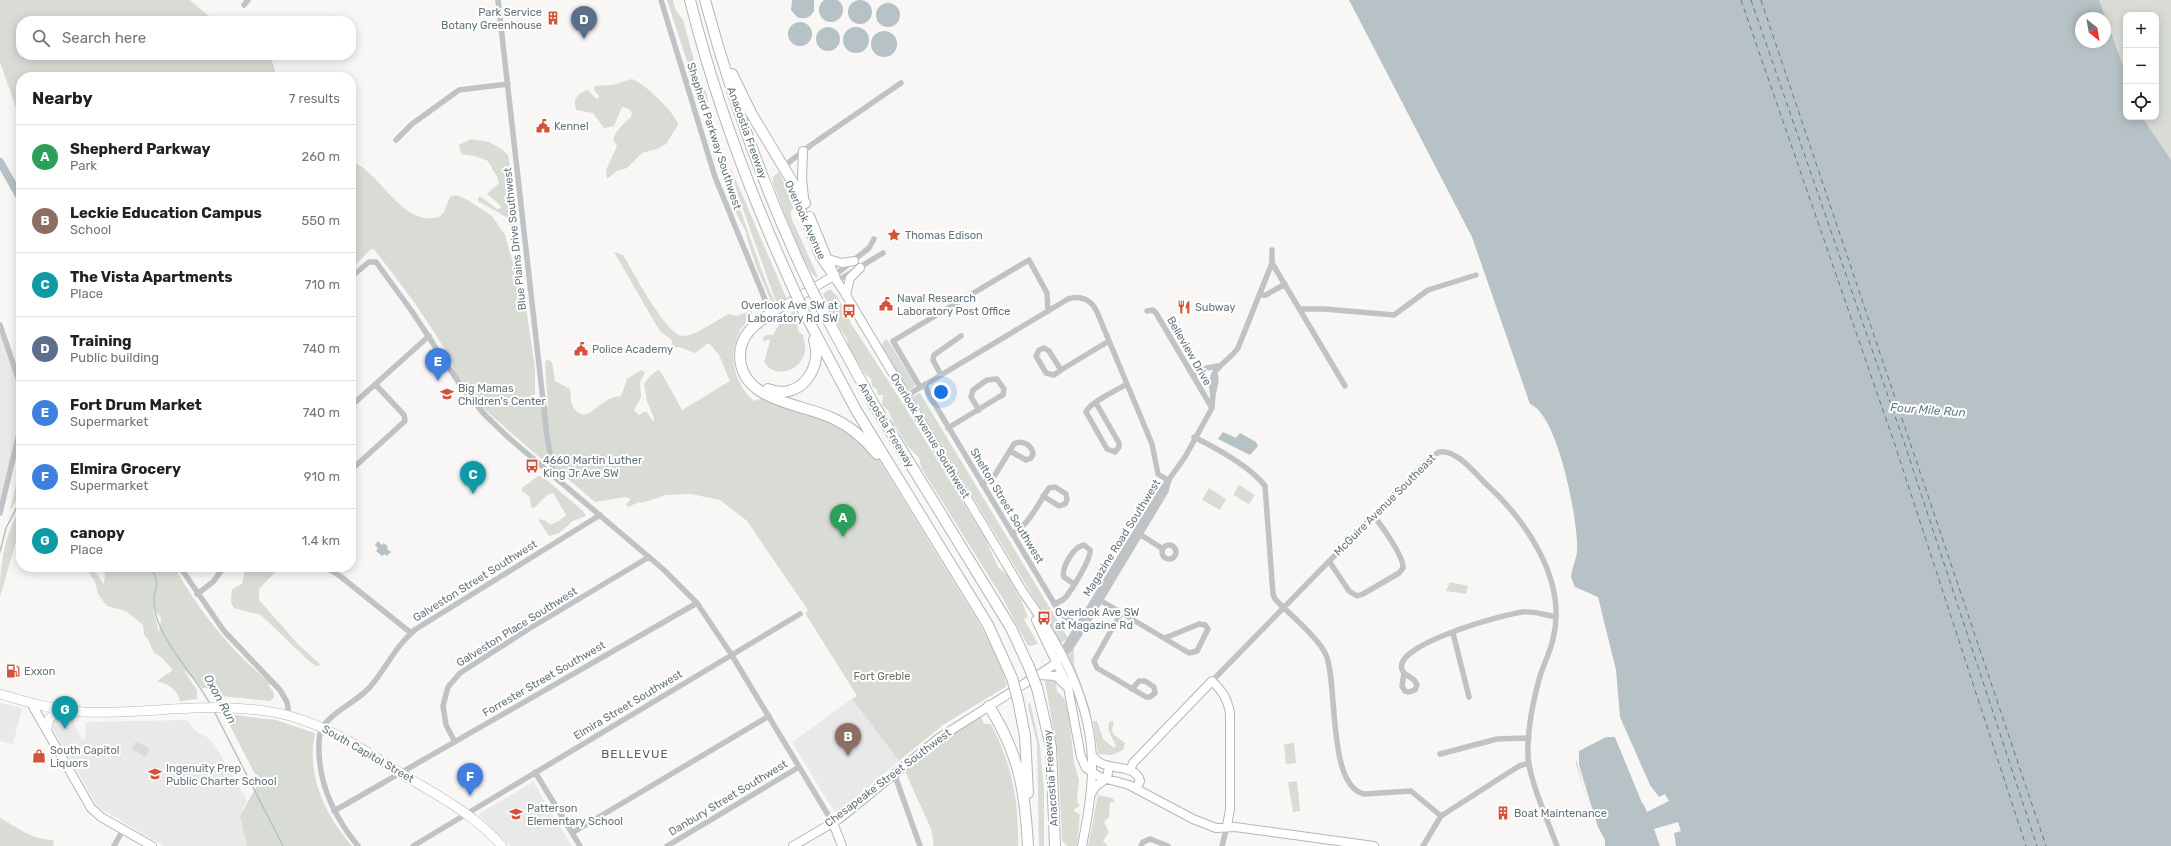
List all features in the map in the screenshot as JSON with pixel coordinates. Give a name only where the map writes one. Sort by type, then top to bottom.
[{"type":"highway","points":[[683,0],[698,49],[710,74]]},
{"type":"highway","name":"Anacostia Freeway","points":[[690,0],[710,74],[734,146],[792,291],[856,410],[990,628],[1012,678],[1024,727],[1028,764],[1028,846]]},
{"type":"highway","name":"Anacostia Freeway","points":[[704,0],[723,64],[749,142],[808,282],[873,403],[1011,628],[1029,667],[1037,688],[1051,747],[1055,846]]},
{"type":"highway","points":[[708,0],[722,48],[736,82],[751,113],[805,203]]},
{"type":"highway","points":[[772,317],[750,338],[746,350],[746,363],[753,379],[762,386],[774,391],[788,391],[805,383],[812,374],[816,364],[815,343],[802,311]]},
{"type":"highway","points":[[772,317],[750,329],[742,344],[741,363],[748,381],[761,392],[823,414],[856,433],[880,458],[915,513],[935,538]]},
{"type":"highway","points":[[989,706],[1007,737],[1017,762],[1023,793],[1028,846]]},
{"type":"main road","name":"South Capitol Street","points":[[0,694],[31,703],[82,712],[224,708],[255,710],[290,716],[322,727],[401,773],[466,814],[502,846]]},
{"type":"main road","points":[[47,728],[49,720],[59,709]]},
{"type":"street","name":"Blue Plains Drive Southwest","points":[[498,0],[545,417],[554,476]]},
{"type":"street","name":"Shepherd Parkway Southwest","points":[[661,0],[715,177],[772,317]]},
{"type":"street","points":[[783,167],[803,151],[901,83]]},
{"type":"street","points":[[396,140],[412,124],[459,90],[508,84]]},
{"type":"street","name":"Overlook Avenue","points":[[803,151],[802,182],[805,203],[835,278]]},
{"type":"street","name":"Overlook Avenue","points":[[783,167],[800,204],[818,252],[835,278]]},
{"type":"street","points":[[835,278],[870,246],[874,239]]},
{"type":"street","points":[[1193,376],[1207,368],[1218,366],[1234,354],[1238,348],[1272,263],[1272,250]]},
{"type":"street","points":[[772,317],[835,278],[860,268],[883,253]]},
{"type":"street","points":[[828,259],[842,263],[854,261]]},
{"type":"street","name":"Shelton Street Southwest","points":[[1048,311],[1047,293],[1029,260],[893,341],[923,386],[1061,615],[1081,627]]},
{"type":"street","points":[[356,273],[369,262],[376,262],[429,336],[459,383],[480,409],[506,436],[649,557],[676,581],[697,603],[731,654],[833,823],[842,846]]},
{"type":"street","points":[[1272,263],[1345,386]]},
{"type":"street","points":[[846,295],[850,278],[860,268]]},
{"type":"street","points":[[1300,309],[1325,309],[1394,315],[1428,290],[1476,276]]},
{"type":"street","name":"Overlook Avenue Southwest","points":[[835,278],[1023,592],[1060,659],[1085,711],[1092,754],[1092,773],[1082,846]]},
{"type":"street","points":[[1260,295],[1266,295],[1285,284]]},
{"type":"street","points":[[906,396],[1071,298],[1078,297],[1088,300],[1096,310],[1152,444],[1158,474],[1169,481]]},
{"type":"street","name":"Belleview Drive","points":[[1147,311],[1153,310],[1156,313],[1212,408]]},
{"type":"street","points":[[0,326],[16,372]]},
{"type":"street","points":[[356,401],[429,336]]},
{"type":"street","points":[[941,375],[933,360],[934,355],[961,336]]},
{"type":"street","points":[[1061,370],[1048,349],[1041,349],[1037,352],[1037,358],[1046,373],[1052,375],[1061,370],[1109,341]]},
{"type":"street","points":[[1212,408],[1213,395],[1211,385],[1218,366]]},
{"type":"street","points":[[948,428],[979,410],[1003,395],[1004,389],[997,380],[987,380],[973,390],[971,397],[979,410]]},
{"type":"street","points":[[356,465],[405,420],[404,415],[375,384]]},
{"type":"street","points":[[1096,403],[1119,443],[1119,447],[1115,452],[1107,449],[1086,414],[1088,407],[1127,384]]},
{"type":"street","name":"Magazine Road Southwest","points":[[1060,659],[1070,650],[1081,627],[1166,491],[1169,481],[1212,408]]},
{"type":"street","points":[[1194,437],[1249,471],[1260,479],[1265,486],[1273,594],[1275,599],[1283,608],[1318,642],[1326,655],[1336,738],[1352,786],[1364,794],[1411,792],[1441,816]]},
{"type":"street","points":[[0,512],[16,446]]},
{"type":"street","points":[[982,484],[994,476],[1010,451]]},
{"type":"street","name":"McGuire Avenue Southeast","points":[[1130,770],[1133,763],[1283,608],[1433,455],[1441,451],[1450,453],[1500,497],[1529,534],[1549,575],[1554,595],[1556,617],[1550,649],[1538,685],[1530,738],[1529,763],[1557,846]]},
{"type":"street","points":[[1012,534],[1025,526],[1043,496]]},
{"type":"street","name":"Galveston Street Southwest","points":[[322,727],[333,715],[368,688],[395,650],[411,632],[600,515]]},
{"type":"street","points":[[1329,561],[1349,591],[1357,596],[1399,573],[1403,568],[1402,561],[1379,522],[1373,516]]},
{"type":"street","points":[[1138,534],[1163,549]]},
{"type":"street","points":[[1054,604],[1065,598],[1074,584],[1091,557],[1090,550],[1084,545],[1076,548],[1063,571],[1064,577],[1074,584]]},
{"type":"street","name":"Galveston Place Southwest","points":[[455,742],[444,721],[444,704],[448,687],[460,673],[527,630],[649,557]]},
{"type":"street","points":[[183,572],[197,594],[230,638],[280,690],[287,702],[290,716]]},
{"type":"street","points":[[197,594],[213,582],[220,572]]},
{"type":"street","points":[[333,572],[411,632]]},
{"type":"street","points":[[1098,599],[1189,652],[1194,653],[1197,651],[1208,629],[1205,625],[1199,624],[1165,638]]},
{"type":"street","name":"Forrester Street Southwest","points":[[334,811],[697,603]]},
{"type":"street","points":[[1121,613],[1094,661],[1097,668],[1132,689]]},
{"type":"street","points":[[1404,673],[1402,664],[1409,653],[1481,621],[1521,613],[1556,617]]},
{"type":"street","name":"Elmira Street Southwest","points":[[413,846],[422,844],[466,814],[535,772],[800,614]]},
{"type":"street","points":[[1453,633],[1469,697]]},
{"type":"street","name":"Overlook Avenue Southwest","points":[[1060,659],[1070,692],[1081,757],[1085,767],[1092,773]]},
{"type":"street","name":"Chesapeake Street Southwest","points":[[793,846],[833,823],[939,738],[1038,675],[1060,659]]},
{"type":"street","points":[[1038,675],[1056,676],[1063,682],[1070,692]]},
{"type":"street","points":[[1212,681],[1223,692],[1228,700],[1230,713],[1230,809],[1222,846]]},
{"type":"street","points":[[31,703],[47,728],[90,806],[99,816],[152,846]]},
{"type":"street","points":[[572,833],[768,716]]},
{"type":"street","points":[[322,727],[319,737],[320,761],[325,787],[334,811],[358,846]]},
{"type":"street","points":[[1440,754],[1497,739],[1530,738]]},
{"type":"street","points":[[1092,754],[1099,763],[1130,770],[1139,777],[1140,781],[1136,789]]},
{"type":"street","points":[[1422,846],[1441,816],[1519,766],[1529,763]]},
{"type":"street","points":[[1090,795],[1096,786],[1107,778],[1109,766]]},
{"type":"street","name":"Danbury Street Southwest","points":[[667,846],[799,767]]},
{"type":"street","points":[[535,772],[580,846]]},
{"type":"street","points":[[894,773],[920,846]]},
{"type":"street","points":[[1092,773],[1122,782],[1193,819],[1216,828],[1226,826],[1374,846]]},
{"type":"street","points":[[114,846],[123,830]]},
{"type":"street","points":[[1140,846],[1143,842],[1150,839],[1168,846]]},
{"type":"shaded area","points":[[0,335],[16,380],[16,434],[0,501]]},
{"type":"shaded area","points":[[852,699],[899,761],[838,812],[834,811],[792,742]]},
{"type":"shaded area","points":[[0,703],[22,708],[13,744],[0,741]]},
{"type":"shaded area","points":[[57,717],[74,718],[74,725],[82,739],[64,749],[52,727],[53,721]]},
{"type":"shaded area","name":"Ingenuity Prep Public Charter School","points":[[187,720],[194,730],[207,737],[214,744],[247,800],[240,816],[247,846],[164,846],[98,807],[65,750],[85,738],[86,722]]},
{"type":"shaded area","name":"Patterson Elementary School","points":[[533,782],[572,846],[510,846],[479,815]]},
{"type":"green space","points":[[0,0],[190,0],[208,16],[16,16],[16,60],[272,60],[275,72],[16,72],[16,108],[0,62]]},
{"type":"green space","points":[[667,0],[673,0],[675,9],[683,20],[694,60],[695,71],[707,94],[708,103],[696,89]]},
{"type":"green space","points":[[2086,0],[2171,0],[2171,162],[2138,120],[2159,120],[2159,12],[2123,12],[2123,87],[2107,48],[2111,48],[2111,12],[2099,12]]},
{"type":"green space","points":[[632,79],[644,86],[666,106],[678,125],[666,144],[657,149],[642,153],[627,168],[617,171],[607,179],[606,170],[617,146],[613,139],[618,129],[631,117],[632,112],[627,108],[622,107],[614,126],[604,128],[593,113],[576,110],[575,103],[577,97],[581,93],[588,90],[595,98],[598,99],[599,96],[594,90],[595,86],[612,85]]},
{"type":"green space","points":[[471,139],[489,142],[503,150],[508,155],[510,166],[507,180],[515,208],[525,280],[508,218],[478,201],[478,197],[481,197],[497,209],[501,208],[500,205],[487,194],[499,183],[488,161],[475,156],[461,154],[459,145]]},
{"type":"green space","name":"Fort Greble","points":[[356,164],[372,176],[403,207],[414,214],[426,218],[439,217],[444,212],[450,197],[455,195],[466,199],[492,216],[505,235],[526,308],[535,368],[535,398],[548,407],[545,363],[547,359],[552,362],[555,381],[570,389],[573,407],[583,415],[588,414],[604,402],[614,397],[621,396],[627,379],[641,370],[645,372],[640,382],[641,397],[634,410],[639,415],[646,411],[653,421],[654,418],[647,401],[644,384],[650,376],[658,370],[661,372],[682,410],[730,381],[719,355],[710,344],[707,344],[695,353],[679,347],[673,348],[672,340],[661,332],[655,323],[614,252],[623,255],[660,316],[669,327],[678,334],[685,336],[702,329],[729,314],[736,316],[752,311],[752,314],[738,335],[734,353],[735,371],[747,395],[754,401],[770,395],[850,422],[865,437],[999,656],[1007,686],[943,725],[899,761],[852,699],[857,696],[805,613],[808,610],[747,521],[720,500],[691,494],[666,495],[642,503],[639,502],[628,507],[626,504],[631,499],[625,497],[595,502],[547,461],[547,464],[460,388],[450,358],[434,332],[414,302],[374,249],[371,249],[356,264]]},
{"type":"green space","points":[[729,164],[786,297],[784,301],[780,303],[771,301],[756,266],[746,232],[734,209],[723,167],[725,167],[766,282],[776,302],[738,195]]},
{"type":"green space","points":[[779,172],[795,206],[791,211],[791,217],[817,278],[806,263],[773,184],[773,177]]},
{"type":"green space","points":[[830,289],[837,296],[852,325],[900,399],[986,540],[998,567],[1007,575],[1021,600],[1028,617],[1024,619],[1038,644],[1029,646],[1027,644],[1003,599],[922,469],[919,458],[907,445],[894,424],[888,410],[882,405],[883,395],[878,395],[877,390],[872,386],[871,379],[865,374],[848,346],[847,339],[840,329],[823,294]]},
{"type":"green space","points":[[794,311],[797,318],[798,331],[803,335],[805,343],[803,358],[799,364],[788,371],[775,371],[769,368],[764,362],[770,341],[769,339],[763,342],[763,338],[766,335],[773,335],[782,319]]},
{"type":"green space","points":[[887,339],[915,384],[910,390],[906,388],[882,347],[883,342]]},
{"type":"green space","points":[[920,393],[1068,638],[1061,643],[914,399],[913,396]]},
{"type":"green space","points":[[538,476],[543,477],[583,511],[586,516],[573,521],[559,533],[549,536],[538,519],[546,521],[550,525],[559,521],[566,515],[553,493],[547,495],[534,508],[531,507],[530,497],[522,491],[522,488]]},
{"type":"green space","points":[[16,485],[16,501],[10,509]]},
{"type":"green space","points":[[1239,485],[1255,495],[1249,504],[1233,495]]},
{"type":"green space","points":[[1209,488],[1226,499],[1220,510],[1202,500]]},
{"type":"green space","points":[[16,517],[16,541],[0,597],[2,563],[6,540]]},
{"type":"green space","points":[[89,572],[95,572],[104,584],[104,572],[177,572],[217,630],[243,658],[272,684],[268,685],[274,693],[274,697],[270,701],[220,696],[212,688],[202,688],[183,669],[197,690],[197,699],[180,701],[177,693],[172,688],[157,681],[173,670],[161,657],[154,653],[148,639],[144,635],[143,625],[126,611],[107,606],[98,594],[95,582]],"holes":[[[153,608],[161,618],[159,633]]]},
{"type":"green space","points":[[245,572],[275,572],[259,589],[259,600],[298,644],[321,665],[316,666],[308,660],[261,615],[234,608],[231,603],[232,589],[242,584]]},
{"type":"green space","points":[[1450,582],[1468,586],[1466,594],[1446,591]]},
{"type":"green space","points":[[1074,647],[1074,664],[1091,712],[1089,714],[1082,688],[1068,656]]},
{"type":"green space","points":[[1047,679],[1056,682],[1057,691],[1064,698],[1069,716],[1074,763],[1079,780],[1077,801],[1080,806],[1073,810],[1080,815],[1077,846],[1067,846],[1062,840],[1058,755],[1045,682]]},
{"type":"green space","points":[[1030,702],[1040,746],[1044,790],[1044,846],[1039,846],[1037,743],[1028,706]]},
{"type":"green space","points":[[224,714],[276,720],[315,733],[313,764],[320,794],[326,808],[342,834],[352,846],[247,846],[240,816],[259,782]]},
{"type":"green space","points":[[981,716],[984,724],[990,724],[992,726],[1005,755],[1009,769],[1013,784],[1017,814],[1018,846],[933,846],[934,843],[931,829],[904,769],[925,751]]},
{"type":"green space","points":[[1093,721],[1097,721],[1103,739],[1114,748],[1116,746],[1108,727],[1110,721],[1114,722],[1112,730],[1114,735],[1125,743],[1123,750],[1112,755],[1098,754]]},
{"type":"green space","points":[[136,741],[150,749],[145,757],[132,749]]},
{"type":"green space","points":[[1294,743],[1296,763],[1286,764],[1284,744]]},
{"type":"green space","points":[[1297,781],[1300,811],[1293,812],[1288,782]]},
{"type":"green space","points":[[1098,795],[1112,798],[1115,802],[1110,802],[1109,817],[1104,822],[1109,832],[1103,841],[1108,846],[1088,846]]},
{"type":"green space","points":[[0,818],[38,838],[53,840],[53,846],[0,846]]},
{"type":"water","points":[[827,-1],[835,-1],[842,6],[842,14],[835,21],[827,21],[820,14],[820,6]]},
{"type":"water","points":[[792,0],[814,0],[814,11],[807,18],[797,17],[791,10]]},
{"type":"water","points":[[860,0],[869,3],[872,12],[869,21],[860,24],[851,21],[848,12],[851,3]]},
{"type":"water","name":"Four Mile Run","points":[[1349,0],[2099,0],[2103,12],[2075,12],[2075,48],[2111,48],[2111,33],[2123,66],[2123,120],[2144,120],[2171,160],[2171,846],[1676,846],[1674,833],[1681,831],[1678,822],[1654,829],[1660,846],[1603,846],[1603,838],[1596,829],[1576,763],[1576,750],[1609,735],[1615,737],[1647,812],[1669,801],[1665,794],[1659,797],[1650,785],[1620,717],[1616,670],[1598,597],[1575,587],[1571,578],[1577,552],[1577,538],[1565,471],[1558,448],[1549,427],[1540,412],[1530,404],[1472,237]]},
{"type":"water","points":[[883,3],[893,3],[900,10],[900,20],[893,27],[883,27],[876,20],[876,10]]},
{"type":"water","points":[[800,22],[809,25],[812,34],[809,43],[800,46],[791,43],[788,34],[791,25]]},
{"type":"water","points":[[828,27],[833,28],[839,34],[839,44],[833,50],[828,51],[823,50],[817,44],[816,39],[817,34],[823,28]]},
{"type":"water","points":[[856,27],[865,31],[869,40],[865,49],[856,53],[847,49],[843,40],[847,31]]},
{"type":"water","points":[[884,31],[893,35],[897,44],[893,53],[884,57],[875,53],[871,44],[875,35]]},
{"type":"water","points":[[1223,432],[1236,438],[1240,433],[1256,442],[1258,446],[1250,455],[1218,439]]},
{"type":"water","points":[[378,541],[382,545],[384,543],[388,547],[387,549],[391,552],[387,556],[385,554],[382,556],[376,551],[378,548],[375,545]]},
{"type":"pier","points":[[1608,734],[1616,737],[1647,805],[1645,806],[1642,803],[1615,737],[1606,737],[1579,751],[1579,765],[1598,827],[1605,840],[1605,846],[1601,846],[1602,840],[1595,829],[1574,753],[1578,746],[1583,746]]},
{"type":"waterway","name":"Oxon Run","points":[[0,162],[16,190]]},
{"type":"waterway","points":[[0,552],[6,528],[16,509]]},
{"type":"waterway","name":"Oxon Run","points":[[153,572],[157,584],[154,599],[156,615],[162,631],[210,704]]},
{"type":"waterway","name":"Oxon Run","points":[[214,711],[283,846]]},
{"type":"ferry route","points":[[1741,0],[1894,442],[2026,846]]},
{"type":"ferry route","points":[[1751,0],[1906,448],[2037,846]]},
{"type":"ferry route","points":[[1761,0],[2046,846]]},
{"type":"place","name":"Park Service Botany Greenhouse","points":[[553,18]]},
{"type":"place","name":"Training","points":[[584,39]]},
{"type":"place","name":"Kennel","points":[[543,126]]},
{"type":"place","name":"Thomas Edison","points":[[894,235]]},
{"type":"place","name":"Naval Research Laboratory Post Office","points":[[886,304]]},
{"type":"place","name":"Subway","points":[[1184,307]]},
{"type":"place","name":"Overlook Ave SW at Laboratory Rd SW","points":[[849,311]]},
{"type":"place","name":"Police Academy","points":[[581,349]]},
{"type":"place","name":"Fort Drum Market","points":[[438,381]]},
{"type":"place","name":"Big Mamas Children's Center","points":[[447,394]]},
{"type":"place","name":"4660 Martin Luther King Jr Ave SW","points":[[532,466]]},
{"type":"place","name":"The Vista Apartments","points":[[473,494]]},
{"type":"place","name":"Shepherd Parkway","points":[[843,537]]},
{"type":"place","name":"Overlook Ave SW at Magazine Rd","points":[[1044,618]]},
{"type":"place","name":"Exxon","points":[[13,671]]},
{"type":"place","name":"canopy","points":[[65,729]]},
{"type":"place","name":"South Capitol Liquors","points":[[39,756]]},
{"type":"place","name":"Leckie Education Campus","points":[[848,756]]},
{"type":"place","name":"Ingenuity Prep Public Charter School","points":[[155,774]]},
{"type":"place","name":"Elmira Grocery","points":[[470,796]]},
{"type":"place","name":"Boat Maintenance","points":[[1503,813]]},
{"type":"place","name":"Patterson Elementary School","points":[[516,814]]},
{"type":"district","name":"BELLEVUE","points":[[635,754]]}]
